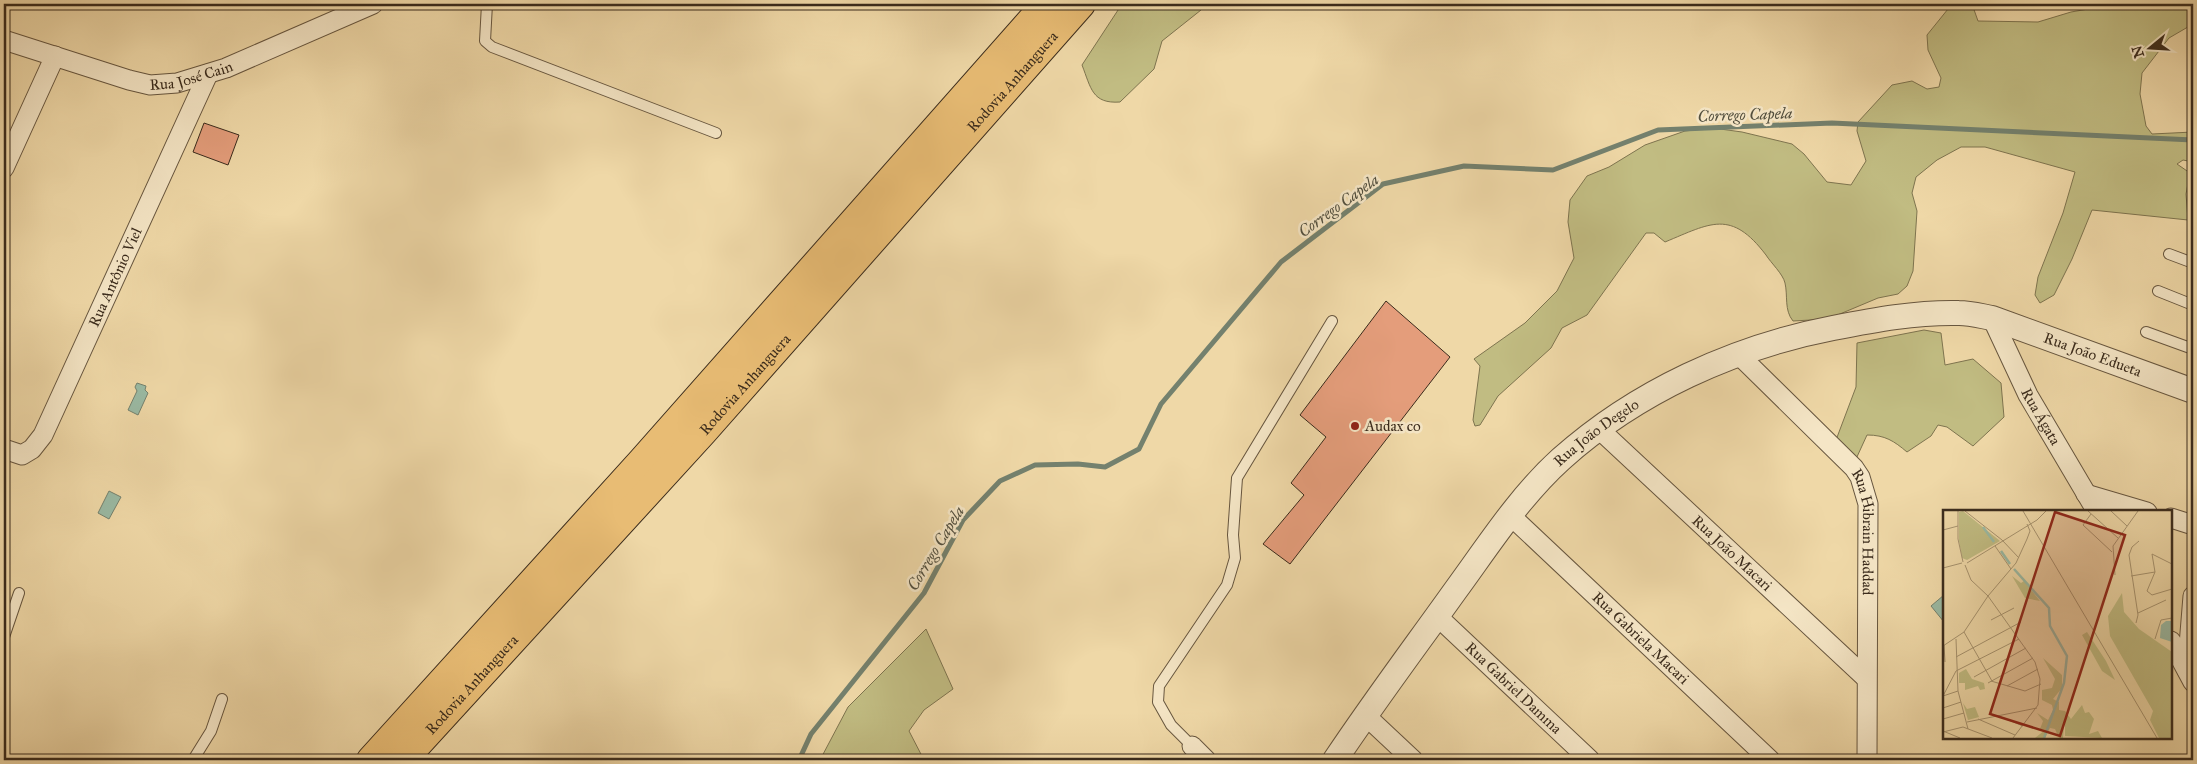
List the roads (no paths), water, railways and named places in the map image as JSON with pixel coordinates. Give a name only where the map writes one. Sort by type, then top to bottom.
[{"type":"highway","name":"Rodovia Anhanguera","points":[[371,760],[642,461],[1046,4]]},
{"type":"highway","name":"Rodovia Anhanguera","points":[[403,760],[703,432],[1081,4]]},
{"type":"street","name":"Rua José Cain","points":[[4,40],[129,80],[150,84],[177,84],[208,74],[372,4]]},
{"type":"street","points":[[4,168],[55,56]]},
{"type":"street","name":"Rua Antônio Viel","points":[[4,449],[22,455],[32,449],[43,435],[208,74]]},
{"type":"street","name":"Rua João Degelo","points":[[1335,760],[1365,715],[1511,516],[1541,479],[1599,429],[1693,373],[1738,354],[1808,333],[1883,319],[1960,313],[1992,318]]},
{"type":"street","name":"Rua João Edueta","points":[[1992,318],[2193,391]]},
{"type":"street","name":"Rua Ágata","points":[[1992,318],[2028,395],[2096,510]]},
{"type":"street","name":"Rua Hibrain Haddad","points":[[1738,354],[1854,468],[1860,477],[1868,504],[1867,760]]},
{"type":"street","name":"Rua João Macari","points":[[1599,429],[1866,678]]},
{"type":"street","points":[[2086,494],[2140,510]]},
{"type":"street","name":"Rua Gabriela Macari","points":[[1511,516],[1770,760]]},
{"type":"street","points":[[2172,518],[2193,525]]},
{"type":"street","points":[[2190,676],[2193,596]]},
{"type":"street","name":"Rua Gabriel Damma","points":[[1437,616],[1590,760]]},
{"type":"street","points":[[2172,643],[2190,676]]},
{"type":"street","points":[[1365,715],[1413,760]]},
{"type":"street","points":[[1192,746],[1206,760]]},
{"type":"lane","points":[[487,4],[485,41],[492,47],[716,133]]},
{"type":"lane","points":[[2169,254],[2193,263]]},
{"type":"lane","points":[[2158,291],[2193,304]]},
{"type":"lane","points":[[1192,746],[1171,725],[1158,702],[1159,686],[1227,586],[1234,558],[1232,535],[1237,478],[1332,321]]},
{"type":"lane","points":[[2146,332],[2193,349]]},
{"type":"lane","points":[[4,636],[19,593]]},
{"type":"lane","points":[[194,760],[211,731],[222,699]]},
{"type":"waterway","name":"Corrego Capela","points":[[799,760],[811,734],[924,593],[963,520],[1000,481],[1035,465],[1078,464],[1105,467],[1139,449],[1161,404],[1281,262],[1383,184],[1464,166],[1553,170],[1658,130],[1832,123],[2193,140]]},
{"type":"place","name":"Audax co","points":[[1355,426]]}]
